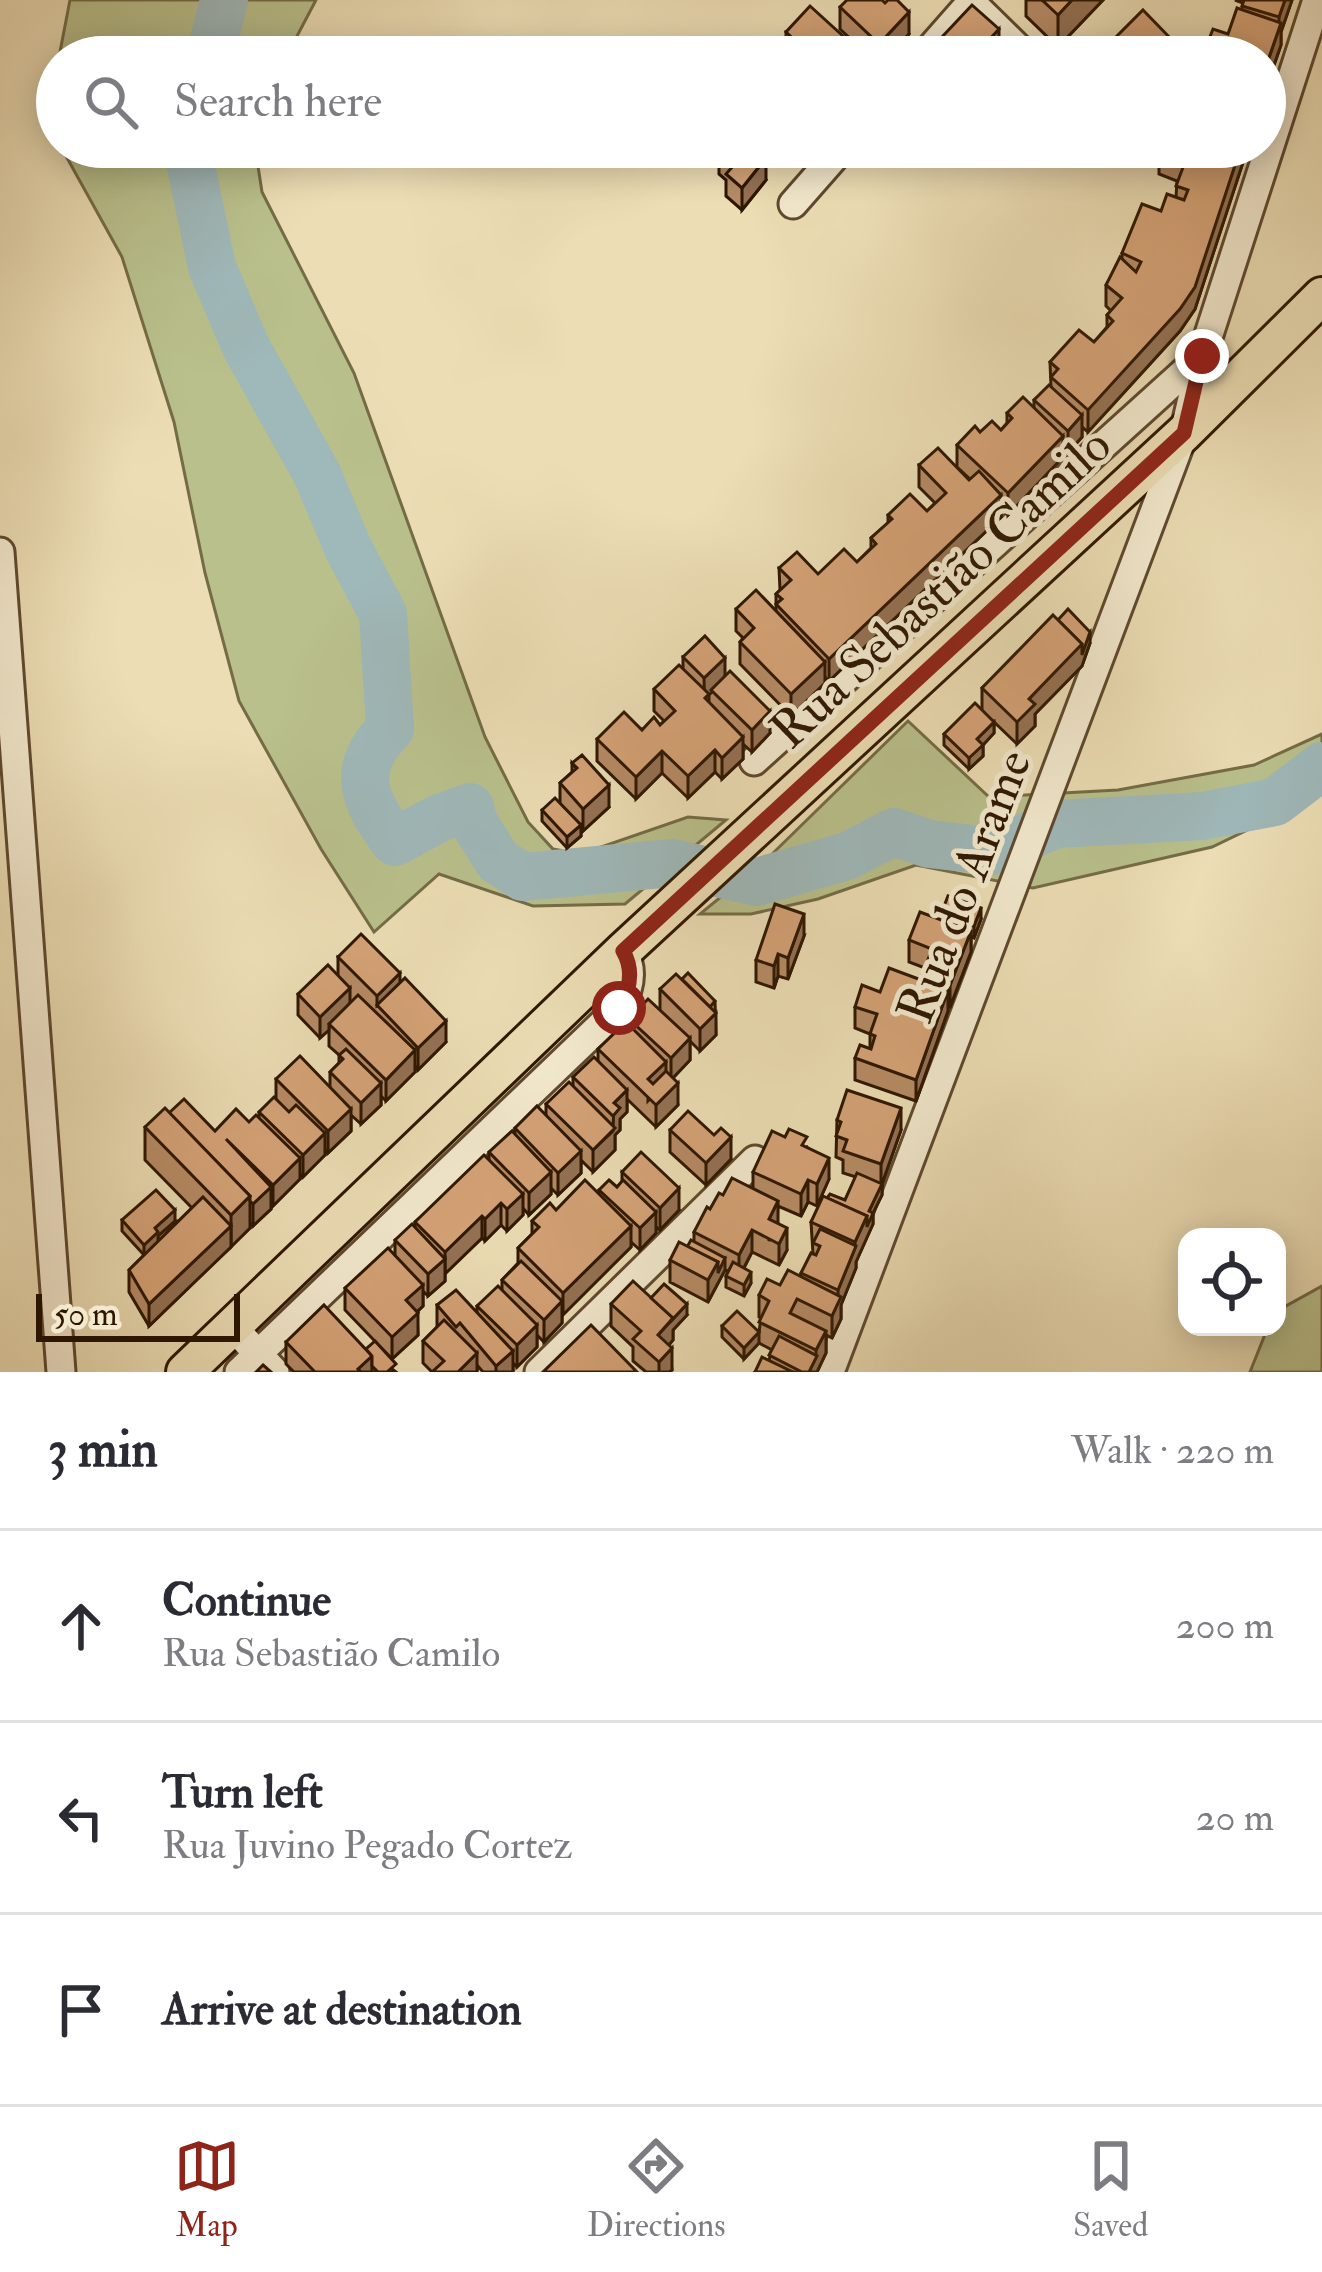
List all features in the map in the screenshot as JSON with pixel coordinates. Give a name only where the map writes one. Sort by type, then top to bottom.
[{"type":"main road","name":"Rua Sebastião Camilo","points":[[185,1372],[623,951],[1184,433],[1322,296]]},
{"type":"street","name":"Rua do Arame","points":[[1286,96],[1317,0]]},
{"type":"street","points":[[941,36],[972,1],[1006,36]]},
{"type":"street","points":[[793,204],[825,168]]},
{"type":"street","name":"Rua do Arame","points":[[830,1372],[1184,433],[1202,356],[1263,168]]},
{"type":"street","name":"Rua Sebastião Camilo","points":[[754,761],[1202,356]]},
{"type":"street","points":[[0,553],[61,1372]]},
{"type":"street","points":[[233,1327],[257,1366],[619,1008],[628,993],[629,962],[623,951]]},
{"type":"street","points":[[539,1372],[755,1160]]},
{"type":"green space","points":[[70,0],[316,0],[297,36],[63,36]]},
{"type":"green space","points":[[73,168],[258,168],[262,192],[354,373],[485,737],[528,822],[553,849],[581,854],[688,817],[726,820],[625,904],[533,906],[439,874],[374,932],[321,849],[239,701],[205,573],[174,422],[122,257]]},
{"type":"green space","points":[[908,721],[989,797],[1118,790],[1254,765],[1322,734],[1322,794],[1212,847],[1033,888],[916,865],[818,899],[751,914],[700,914],[767,859]]},
{"type":"green space","points":[[1322,1286],[1322,1372],[1250,1372],[1264,1336],[1286,1336],[1286,1306]]},
{"type":"building","points":[[847,0],[897,0],[909,12],[886,36],[871,36],[840,7]]},
{"type":"building","points":[[1042,0],[1072,0],[1058,15]]},
{"type":"building","points":[[1244,0],[1285,0],[1279,17],[1242,6]]},
{"type":"building","points":[[972,5],[999,29],[992,36],[943,36]]},
{"type":"building","points":[[810,6],[843,36],[790,36],[786,32]]},
{"type":"building","points":[[1237,8],[1281,23],[1276,36],[1210,36],[1213,29],[1228,34]]},
{"type":"building","points":[[1143,10],[1168,36],[1117,36]]},
{"type":"building","points":[[731,168],[758,168],[742,188],[726,174]]},
{"type":"building","points":[[1183,168],[1234,168],[1195,287],[1088,410],[1051,377],[1058,369],[1050,362],[1079,330],[1094,342],[1113,321],[1107,315],[1122,298],[1106,285],[1120,257],[1136,272],[1141,262],[1122,253],[1142,204],[1161,211],[1167,194],[1184,200],[1188,190],[1176,186]]},
{"type":"building","points":[[1049,385],[1082,415],[1068,431],[1034,400]]},
{"type":"building","points":[[1023,397],[1063,436],[1008,493],[957,445],[975,426],[980,432],[992,421],[1001,430],[1012,418],[1007,413]]},
{"type":"building","points":[[938,448],[969,480],[979,471],[1001,495],[829,659],[776,604],[782,599],[776,594],[791,580],[779,568],[797,552],[818,574],[844,549],[857,562],[876,544],[871,538],[892,519],[888,515],[910,494],[927,511],[946,493],[919,465]]},
{"type":"building","points":[[756,590],[825,662],[791,694],[740,642],[754,628],[736,609]]},
{"type":"building","points":[[1068,609],[1090,632],[1082,655],[1082,644],[1058,620]]},
{"type":"building","points":[[1053,615],[1082,644],[1029,699],[1035,704],[1017,722],[982,688]]},
{"type":"building","points":[[705,636],[725,658],[704,678],[683,657]]},
{"type":"building","points":[[679,665],[743,737],[722,758],[715,750],[688,776],[662,751],[636,777],[597,739],[624,712],[642,730],[654,717],[660,725],[675,711],[654,689]]},
{"type":"building","points":[[730,671],[770,711],[752,730],[711,690]]},
{"type":"building","points":[[975,703],[994,722],[977,739],[983,745],[969,758],[944,734]]},
{"type":"building","points":[[582,755],[609,785],[583,809],[560,783],[577,768],[572,763]]},
{"type":"building","points":[[555,798],[581,825],[567,837],[542,810]]},
{"type":"building","points":[[948,896],[981,908],[974,926],[941,914]]},
{"type":"building","points":[[775,904],[804,914],[788,958],[778,954],[774,966],[756,960]]},
{"type":"building","points":[[920,912],[971,931],[950,985],[922,975],[932,949],[909,940]]},
{"type":"building","points":[[361,934],[400,973],[377,996],[338,957]]},
{"type":"building","points":[[328,965],[350,988],[320,1017],[298,994]]},
{"type":"building","points":[[889,968],[948,990],[916,1080],[855,1058],[860,1045],[871,1049],[875,1036],[870,1034],[877,1014],[855,1007],[862,985],[880,992]]},
{"type":"building","points":[[688,973],[715,1001],[710,1007],[682,979]]},
{"type":"building","points":[[676,974],[716,1013],[700,1029],[660,989]]},
{"type":"building","points":[[405,978],[446,1021],[418,1048],[377,1005]]},
{"type":"building","points":[[358,995],[415,1050],[386,1080],[329,1024]]},
{"type":"building","points":[[648,999],[690,1038],[671,1058],[629,1019]]},
{"type":"building","points":[[626,1022],[666,1062],[648,1079],[653,1084],[666,1071],[678,1083],[656,1105],[598,1049]]},
{"type":"building","points":[[346,1049],[381,1083],[361,1103],[330,1072]]},
{"type":"building","points":[[300,1056],[351,1109],[328,1131],[276,1079]]},
{"type":"building","points":[[594,1057],[627,1090],[614,1103],[620,1108],[613,1116],[573,1077]]},
{"type":"building","points":[[569,1082],[615,1128],[593,1150],[546,1104]]},
{"type":"building","points":[[847,1090],[901,1108],[881,1164],[843,1151],[847,1140],[836,1136]]},
{"type":"building","points":[[274,1097],[289,1112],[296,1105],[325,1133],[303,1155],[259,1112]]},
{"type":"building","points":[[184,1099],[215,1131],[236,1109],[249,1122],[256,1115],[300,1158],[273,1185],[226,1139],[271,1187],[253,1204],[169,1113]]},
{"type":"building","points":[[537,1106],[581,1151],[558,1173],[515,1128]]},
{"type":"building","points":[[165,1108],[250,1196],[231,1215],[145,1127]]},
{"type":"building","points":[[688,1111],[714,1135],[721,1128],[731,1137],[706,1163],[670,1130]]},
{"type":"building","points":[[789,1129],[807,1137],[802,1145],[829,1158],[817,1184],[808,1180],[801,1194],[753,1172],[772,1131],[785,1137]]},
{"type":"building","points":[[512,1131],[551,1172],[529,1193],[489,1152]]},
{"type":"building","points":[[641,1152],[679,1188],[660,1208],[622,1172]]},
{"type":"building","points":[[484,1155],[523,1194],[507,1209],[501,1203],[485,1219],[482,1216],[445,1252],[415,1222]]},
{"type":"building","points":[[857,1173],[882,1184],[867,1227],[867,1216],[827,1198],[830,1194],[845,1200]]},
{"type":"building","points":[[732,1178],[778,1201],[769,1219],[787,1228],[779,1244],[752,1230],[739,1255],[694,1232],[707,1207],[719,1193],[723,1195]]},
{"type":"building","points":[[585,1180],[631,1226],[563,1293],[518,1248],[539,1227],[532,1221],[550,1203],[556,1210]]},
{"type":"building","points":[[609,1180],[617,1187],[623,1180],[656,1212],[640,1228],[599,1190]]},
{"type":"building","points":[[156,1190],[175,1210],[144,1245],[122,1220]]},
{"type":"building","points":[[823,1196],[867,1216],[855,1242],[811,1222]]},
{"type":"building","points":[[203,1197],[231,1226],[149,1304],[129,1270]]},
{"type":"building","points":[[412,1224],[445,1259],[428,1274],[395,1240]]},
{"type":"building","points":[[820,1229],[856,1246],[838,1290],[801,1273],[820,1246],[813,1243]]},
{"type":"building","points":[[691,1240],[725,1258],[718,1273],[718,1262],[687,1247]]},
{"type":"building","points":[[679,1242],[718,1262],[708,1280],[670,1260]]},
{"type":"building","points":[[388,1248],[423,1285],[406,1300],[418,1313],[392,1337],[345,1288]]},
{"type":"building","points":[[521,1261],[562,1301],[544,1320],[502,1280]]},
{"type":"building","points":[[733,1262],[751,1272],[744,1285],[726,1276]]},
{"type":"building","points":[[788,1270],[841,1297],[832,1316],[797,1299],[790,1313],[826,1331],[816,1350],[759,1322],[769,1301],[759,1295],[767,1279],[780,1285]]},
{"type":"building","points":[[633,1281],[673,1318],[658,1335],[672,1348],[659,1362],[633,1339],[641,1331],[611,1304]]},
{"type":"building","points":[[664,1284],[687,1304],[670,1322],[673,1318],[651,1298]]},
{"type":"building","points":[[498,1286],[537,1325],[517,1345],[477,1306]]},
{"type":"building","points":[[456,1290],[513,1351],[496,1366],[460,1323],[456,1327],[437,1305]]},
{"type":"building","points":[[324,1305],[372,1356],[358,1369],[361,1372],[315,1372],[286,1342]]},
{"type":"building","points":[[737,1311],[759,1332],[744,1348],[722,1326]]},
{"type":"building","points":[[444,1320],[477,1353],[458,1372],[432,1372],[444,1361],[423,1341]]},
{"type":"building","points":[[591,1325],[637,1372],[543,1372]]},
{"type":"building","points":[[779,1336],[817,1356],[809,1372],[769,1355]]},
{"type":"building","points":[[375,1341],[396,1364],[387,1372],[372,1366],[366,1349]]},
{"type":"building","points":[[762,1357],[793,1372],[755,1372]]},
{"type":"waterway","points":[[215,36],[224,0]]},
{"type":"waterway","points":[[191,168],[212,267],[246,347],[317,474],[383,614],[390,729],[377,744],[365,772],[369,799],[395,842],[470,807],[474,823],[498,861],[523,877],[672,863],[757,882],[847,856],[894,832],[929,844],[992,851],[1057,824],[1202,816],[1275,802],[1322,766]]},
{"type":"route","points":[[619,1008],[628,993],[629,962],[623,951],[1184,433],[1202,356]]}]
